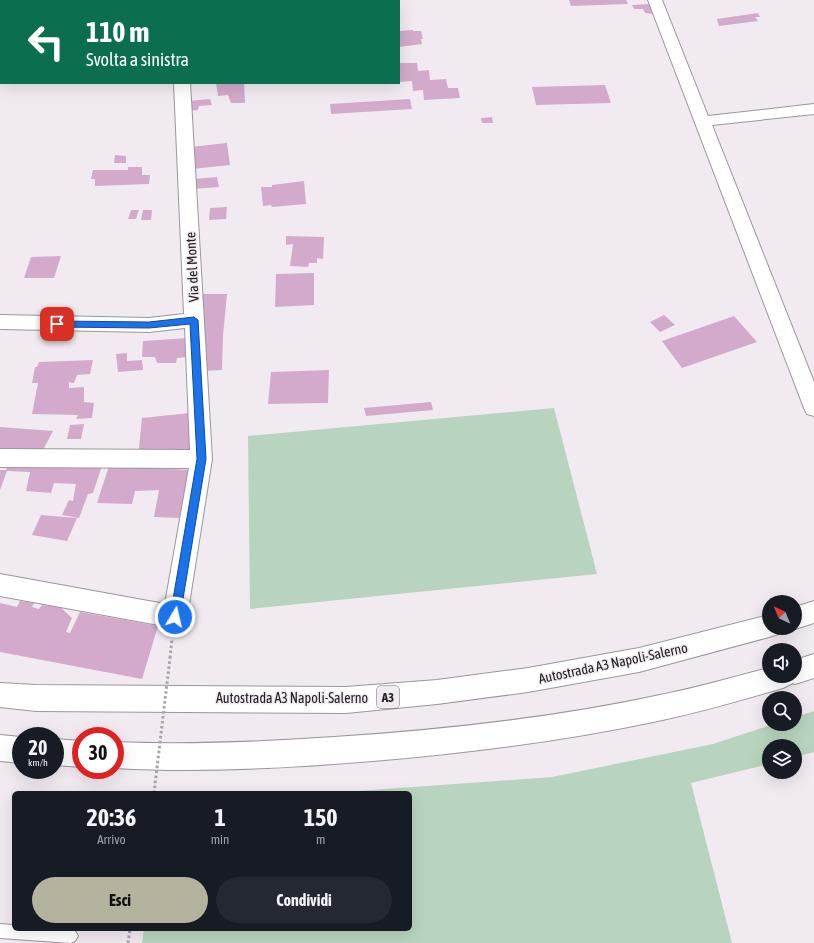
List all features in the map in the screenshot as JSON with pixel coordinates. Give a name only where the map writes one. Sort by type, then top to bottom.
[{"type":"main road","points":[[655,0],[814,408]]},
{"type":"main road","name":"Via del Monte","points":[[0,585],[175,617],[201,459],[182,84]]},
{"type":"main road","points":[[702,121],[814,109]]},
{"type":"main road","points":[[0,322],[149,325],[194,320]]},
{"type":"main road","points":[[0,458],[201,459]]},
{"type":"main road","points":[[802,616],[814,612]]},
{"type":"main road","name":"Autostrada A3 Napoli-Salerno","points":[[0,695],[36,698],[346,700],[437,692],[528,680],[639,660],[762,628]]},
{"type":"main road","points":[[802,670],[814,666]]},
{"type":"main road","points":[[124,756],[276,754],[372,749],[498,735],[619,716],[709,696],[762,682]]},
{"type":"main road","points":[[0,748],[12,749]]},
{"type":"lane","points":[[0,931],[70,936]]},
{"type":"path","points":[[154,791],[170,658]]},
{"type":"path","points":[[128,943],[130,931]]},
{"type":"green space","points":[[554,408],[597,574],[250,609],[248,436]]},
{"type":"green space","points":[[814,711],[814,752],[802,755],[802,739],[762,739],[762,766],[691,783],[732,943],[142,943],[144,931],[412,931],[412,791],[358,791],[552,777],[713,744],[762,728],[762,731],[802,731],[802,715]]},
{"type":"building","points":[[569,0],[626,0],[628,4],[571,6]]},
{"type":"building","points":[[650,4],[654,14],[645,13],[643,9],[634,9],[632,5]]},
{"type":"building","points":[[758,13],[760,17],[755,17],[758,21],[719,26],[717,19]]},
{"type":"building","points":[[400,31],[421,31],[423,39],[421,39],[422,44],[400,47]]},
{"type":"building","points":[[400,63],[417,63],[418,71],[429,70],[430,80],[446,79],[448,88],[458,88],[460,98],[424,100],[423,90],[413,91],[412,81],[400,82]]},
{"type":"building","points":[[216,84],[244,84],[245,103],[231,103],[228,95],[218,96]]},
{"type":"building","points":[[605,85],[611,103],[536,105],[532,87]]},
{"type":"building","points":[[210,99],[212,105],[199,106],[198,110],[189,111],[187,101]]},
{"type":"building","points":[[410,99],[412,109],[331,114],[330,104]]},
{"type":"building","points":[[492,117],[493,123],[482,123],[481,118]]},
{"type":"building","points":[[227,143],[230,165],[192,169],[190,147]]},
{"type":"building","points":[[115,155],[126,156],[126,163],[114,163]]},
{"type":"building","points":[[128,167],[142,167],[142,175],[150,175],[149,184],[95,186],[95,179],[91,179],[93,170],[128,170]]},
{"type":"building","points":[[217,177],[219,187],[193,189],[193,179]]},
{"type":"building","points":[[304,181],[306,204],[272,207],[271,205],[263,206],[261,187],[272,187],[272,185]]},
{"type":"building","points":[[227,207],[226,219],[209,220],[210,208]]},
{"type":"building","points":[[131,210],[139,210],[136,219],[128,219]]},
{"type":"building","points":[[143,210],[152,210],[151,220],[141,220]]},
{"type":"building","points":[[286,236],[324,237],[323,259],[317,258],[317,263],[309,263],[308,267],[290,266],[293,244],[286,245]]},
{"type":"building","points":[[61,256],[54,278],[24,278],[31,257]]},
{"type":"building","points":[[314,273],[314,305],[275,307],[276,274]]},
{"type":"building","points":[[202,294],[227,294],[223,335],[222,370],[204,371],[205,335]]},
{"type":"building","points":[[664,315],[675,325],[660,332],[650,322]]},
{"type":"building","points":[[734,316],[757,342],[682,368],[662,341]]},
{"type":"building","points":[[189,338],[187,357],[177,358],[176,363],[157,363],[155,357],[142,357],[143,341]]},
{"type":"building","points":[[127,353],[127,361],[142,360],[143,370],[118,372],[116,354]]},
{"type":"building","points":[[93,360],[90,374],[77,375],[74,383],[69,382],[69,388],[84,387],[84,402],[94,403],[92,418],[76,419],[78,415],[32,414],[38,383],[32,383],[35,367],[37,367],[39,362]]},
{"type":"building","points":[[329,370],[328,403],[268,404],[271,372]]},
{"type":"building","points":[[431,402],[433,410],[366,416],[364,408]]},
{"type":"building","points":[[190,413],[189,453],[138,457],[142,418]]},
{"type":"building","points":[[84,424],[81,439],[67,439],[70,425]]},
{"type":"building","points":[[0,427],[53,431],[42,452],[0,448]]},
{"type":"building","points":[[8,465],[102,466],[93,493],[88,494],[79,518],[62,515],[69,500],[73,501],[76,484],[54,483],[51,493],[26,491],[30,472],[7,471],[0,490],[0,470],[6,470]]},
{"type":"building","points":[[109,466],[191,470],[179,518],[154,517],[159,490],[135,491],[132,504],[97,503]]},
{"type":"building","points":[[41,515],[77,518],[67,541],[32,535]]},
{"type":"building","points":[[20,601],[34,603],[32,607],[39,609],[42,605],[60,607],[72,618],[66,632],[70,633],[80,612],[158,626],[142,679],[0,652],[0,603],[17,607]]},
{"type":"route","points":[[57,324],[149,325],[194,320],[201,459],[175,617]]}]
